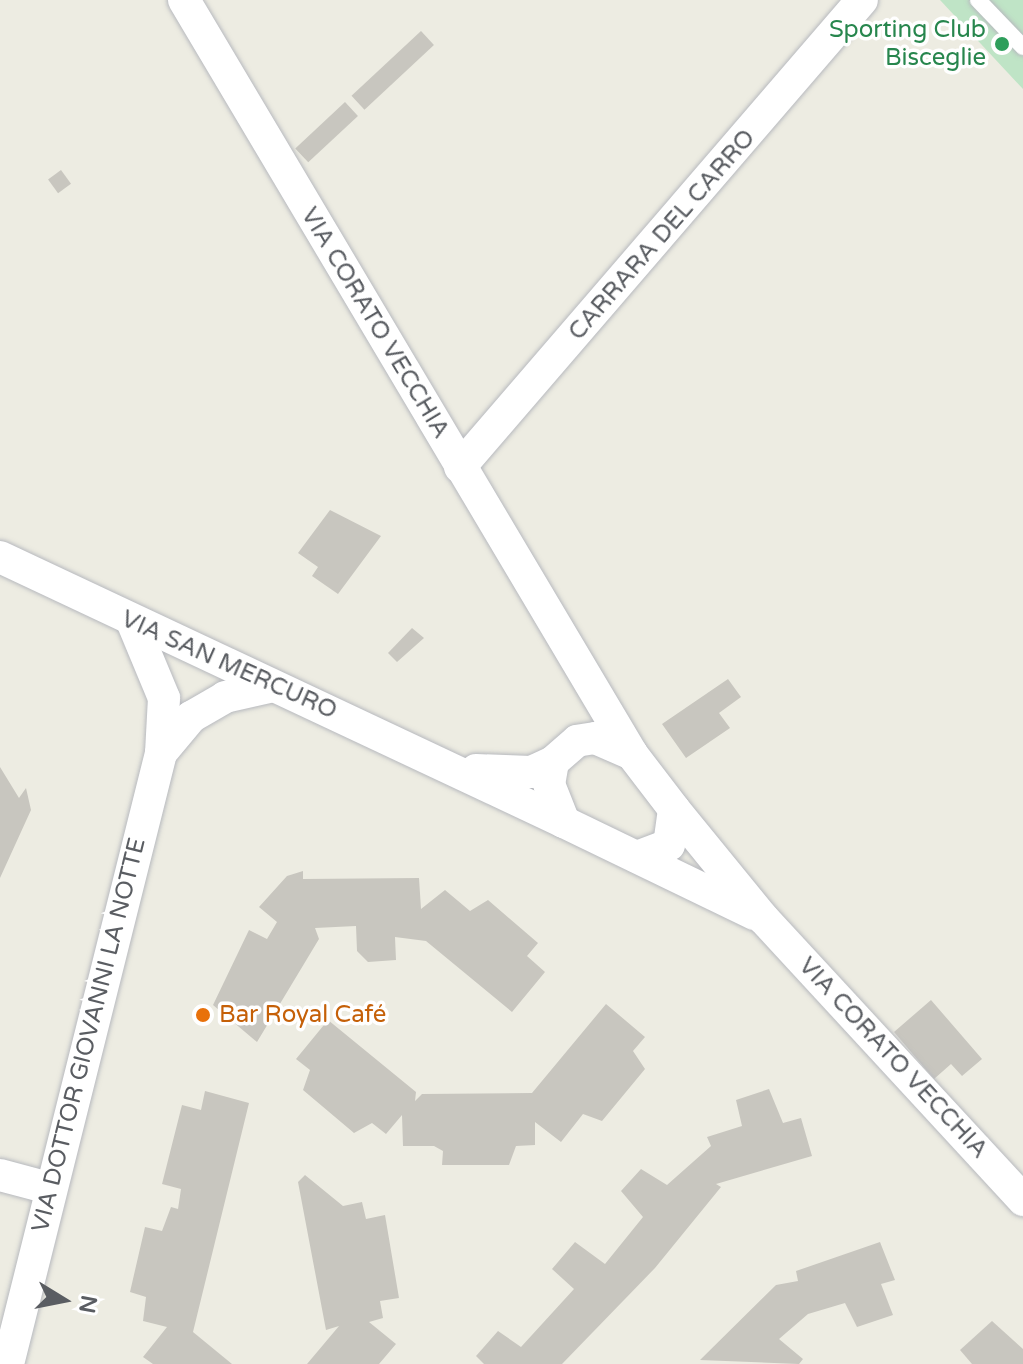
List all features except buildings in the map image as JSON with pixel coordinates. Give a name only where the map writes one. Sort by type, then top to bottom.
[{"type":"street","name":"VIA CORATO VECCHIA","points":[[184,0],[632,754],[763,918],[1023,1200]]},
{"type":"street","name":"CARRARA DEL CARRO","points":[[460,467],[862,0]]},
{"type":"street","name":"VIA SAN MERCURO","points":[[0,557],[204,655],[461,769],[564,822]]},
{"type":"street","name":"VIA DOTTOR GIOVANNI LA NOTTE","points":[[8,1364],[49,1188],[161,753],[164,698],[132,621]]},
{"type":"street","name":"VIA CORATO VECCHIA","points":[[567,644],[584,694],[565,751],[549,784],[564,822],[763,918]]},
{"type":"street","name":"VIA DOTTOR GIOVANNI LA NOTTE","points":[[191,717],[204,655]]},
{"type":"street","points":[[164,698],[180,670],[204,655]]},
{"type":"street","name":"VIA DOTTOR GIOVANNI LA NOTTE","points":[[161,753],[191,717],[225,697],[273,686]]},
{"type":"street","name":"VIA CORATO VECCHIA","points":[[565,751],[595,738],[632,754]]},
{"type":"street","points":[[461,769],[531,772],[565,751]]},
{"type":"street","points":[[637,857],[669,845],[674,809]]},
{"type":"street","points":[[0,1175],[49,1188]]},
{"type":"lane","points":[[978,0],[1023,47]]},
{"type":"green space","name":"Sporting Club Bisceglie","points":[[940,0],[1023,0],[1023,89]]},
{"type":"place","name":"Sporting Club Bisceglie","points":[[1002,44]]},
{"type":"place","name":"Bar Royal Café","points":[[203,1015]]}]
